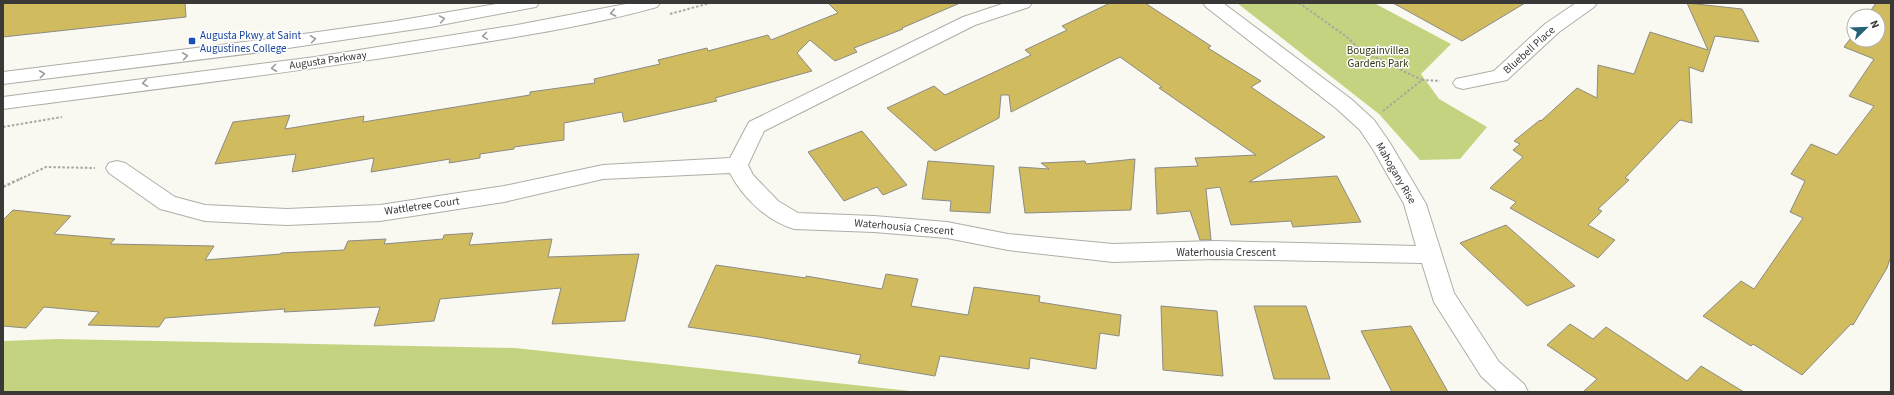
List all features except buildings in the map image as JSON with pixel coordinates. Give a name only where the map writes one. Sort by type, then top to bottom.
[{"type":"street","name":"Augusta Parkway","points":[[3,78],[106,67],[354,33],[476,14],[530,3]]},
{"type":"street","name":"Augusta Parkway","points":[[3,103],[156,82],[316,63],[517,31],[618,12],[651,3]]},
{"type":"street","points":[[737,165],[756,127],[969,21],[1023,3]]},
{"type":"street","name":"Mahogany Rise","points":[[1212,3],[1344,104],[1367,125],[1384,148],[1415,204],[1443,295],[1490,369],[1515,392]]},
{"type":"street","name":"Bluebell Place","points":[[1463,83],[1500,76],[1552,28],[1588,3]]},
{"type":"street","name":"Wattletree Court","points":[[117,168],[168,203],[205,213],[287,217],[387,212],[504,194],[603,172],[737,165]]},
{"type":"street","name":"Waterhousia Crescent","points":[[737,165],[745,180],[770,206],[794,221],[868,223],[947,230],[1008,242],[1114,253],[1215,250],[1430,254]]},
{"type":"path","points":[[1299,3],[1342,33],[1362,51],[1422,80],[1463,83]]},
{"type":"path","points":[[1367,125],[1422,80]]},
{"type":"path","points":[[3,187],[46,167],[117,168]]},
{"type":"green space","name":"Bougainvillea Gardens Park","points":[[1237,3],[1374,3],[1451,44],[1421,74],[1439,99],[1487,127],[1460,159],[1420,160],[1379,114]]},
{"type":"green space","points":[[57,339],[515,348],[919,392],[3,392],[3,341]]},
{"type":"place","name":"Augusta Pkwy at Saint Augustines College","points":[[192,41]]}]
